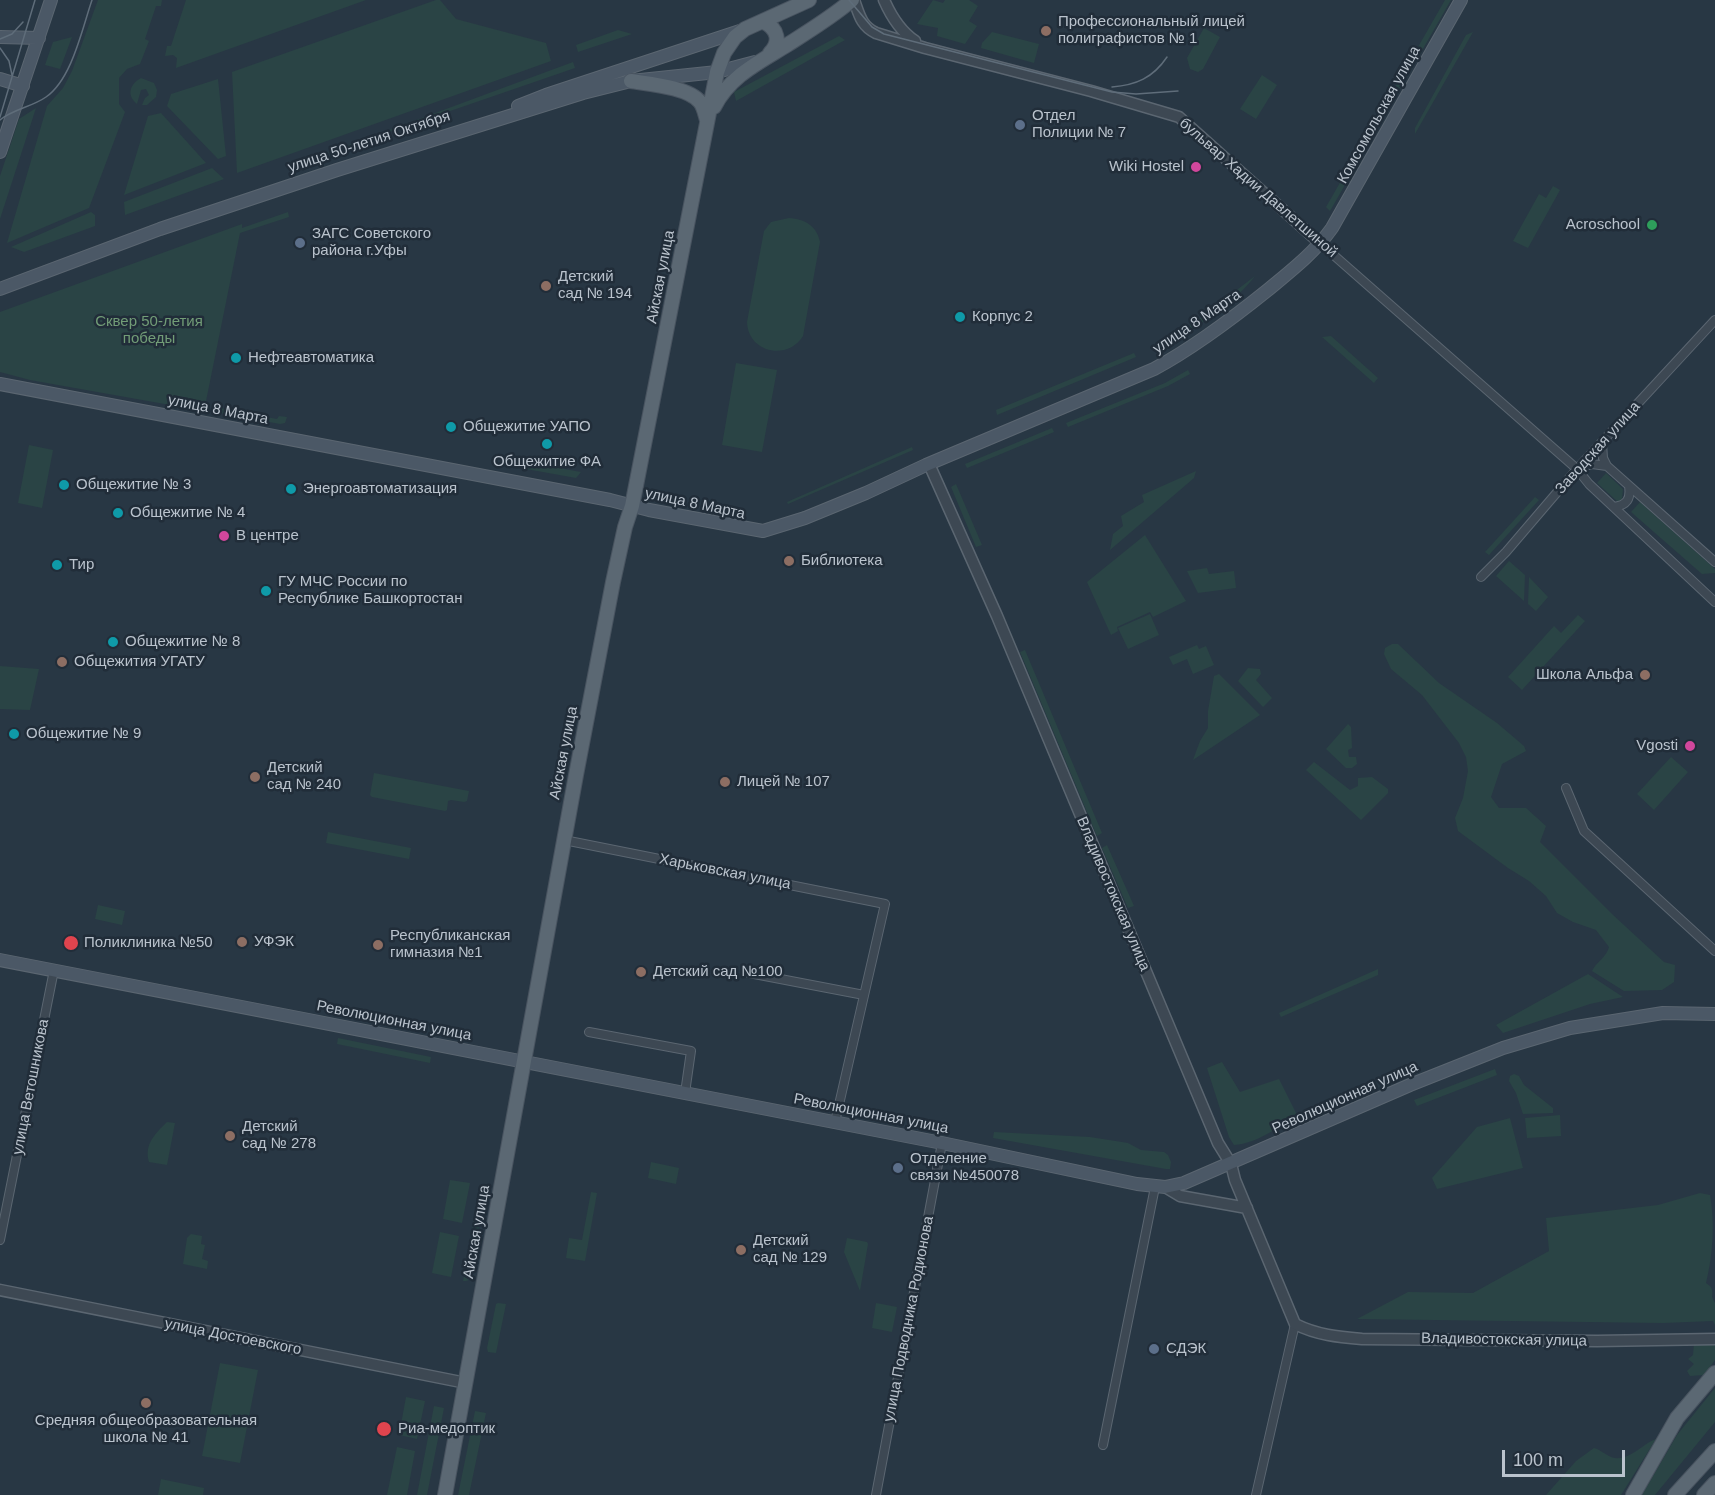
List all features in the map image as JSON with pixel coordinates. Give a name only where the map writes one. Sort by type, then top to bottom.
[{"type":"main road","points":[[0,152],[51,0]]},
{"type":"main road","points":[[456,132],[546,94],[715,41],[764,22],[809,0]]},
{"type":"main road","name":"улица 50-летия Октября","points":[[707,120],[726,87],[762,59],[818,25],[853,0]]},
{"type":"main road","name":"Комсомольская улица","points":[[1321,244],[1340,216],[1461,0]]},
{"type":"main road","points":[[762,59],[775,48],[777,36],[770,25],[764,22]]},
{"type":"main road","name":"Айская улица","points":[[445,1495],[613,582],[632,506],[707,120],[717,72],[729,44],[745,29]]},
{"type":"main road","points":[[0,37],[39,38]]},
{"type":"main road","name":"улица 50-летия Октября","points":[[0,289],[160,229],[583,93],[631,81],[717,72],[762,59]]},
{"type":"main road","points":[[0,79],[23,86]]},
{"type":"main road","points":[[631,81],[691,95],[700,102],[707,120]]},
{"type":"main road","name":"улица 8 Марта","points":[[0,384],[763,531],[846,502],[929,464],[1154,369],[1174,358],[1248,306],[1321,244]]},
{"type":"main road","name":"Революционная улица","points":[[0,960],[1160,1187],[1184,1183],[1231,1164],[1410,1085],[1503,1048],[1570,1028],[1663,1014],[1715,1014]]},
{"type":"main road","points":[[1633,1495],[1677,1418],[1715,1373]]},
{"type":"main road","points":[[1675,1495],[1715,1451]]},
{"type":"main road","points":[[1704,1495],[1715,1483]]},
{"type":"street","name":"бульвар Хадии Давлетшиной","points":[[853,0],[861,21],[869,30],[925,48],[1091,91],[1179,117],[1577,470],[1589,484],[1715,602]]},
{"type":"street","points":[[884,0],[890,14],[906,35],[925,48]]},
{"type":"street","name":"Заводская улица","points":[[1481,577],[1715,320]]},
{"type":"street","points":[[1602,443],[1603,458],[1607,466],[1715,562]]},
{"type":"street","name":"Владивостокская улица","points":[[929,464],[997,616],[1209,1123],[1231,1164],[1235,1180],[1295,1324],[1311,1332],[1333,1337],[1362,1339],[1596,1341],[1715,1339]]},
{"type":"street","points":[[1577,470],[1592,464],[1607,466]]},
{"type":"street","points":[[1614,507],[1626,503],[1629,498],[1629,486]]},
{"type":"street","points":[[1566,788],[1584,831],[1715,951]]},
{"type":"street","name":"Харьковская улица","points":[[564,840],[885,904],[864,995]]},
{"type":"street","name":"улица Ветошникова","points":[[0,1240],[54,970]]},
{"type":"street","points":[[749,973],[864,995],[835,1122]]},
{"type":"street","points":[[589,1032],[692,1051],[685,1093]]},
{"type":"street","name":"улица Подводника Родионова","points":[[876,1495],[942,1143]]},
{"type":"street","points":[[1103,1445],[1160,1187],[1180,1196],[1247,1208]]},
{"type":"street","name":"улица Достоевского","points":[[0,1290],[466,1383]]},
{"type":"street","points":[[1256,1495],[1295,1324]]},
{"type":"green space","points":[[98,0],[162,0],[161,6],[156,6],[145,39],[149,41],[140,64],[127,69],[119,78],[119,104],[125,112],[89,208],[7,243],[47,106],[63,88],[72,71]]},
{"type":"green space","points":[[186,0],[366,0],[176,68],[177,58],[173,55],[165,56],[167,46],[171,46]]},
{"type":"green space","points":[[440,0],[456,19],[546,43],[551,61],[237,173],[232,72]]},
{"type":"green space","points":[[933,0],[943,3],[945,0],[969,0],[978,6],[969,21],[977,26],[965,44],[937,36],[938,28],[917,24]]},
{"type":"green space","points":[[1445,0],[1451,0],[1330,211],[1326,207]]},
{"type":"green space","points":[[1204,28],[1220,37],[1203,69],[1198,72],[1190,69],[1187,58]]},
{"type":"green space","points":[[618,30],[632,34],[578,52],[576,45]]},
{"type":"green space","points":[[992,32],[1039,44],[1034,63],[981,48],[982,43]]},
{"type":"green space","points":[[1473,32],[1415,134],[1415,128],[1466,35]]},
{"type":"green space","points":[[839,36],[845,40],[736,101],[734,92]]},
{"type":"green space","points":[[72,37],[60,69],[45,65],[53,42]]},
{"type":"green space","points":[[573,62],[575,68],[311,159]]},
{"type":"green space","points":[[1262,75],[1277,85],[1256,119],[1240,109]]},
{"type":"green space","points":[[141,78],[154,83],[157,90],[156,97],[147,105],[142,105],[149,95],[146,89],[141,90],[137,104],[131,97],[132,86]]},
{"type":"green space","points":[[218,79],[226,156],[218,159],[167,106],[171,94]]},
{"type":"green space","points":[[36,108],[0,219],[0,176],[19,119]]},
{"type":"green space","points":[[161,113],[206,163],[124,195],[148,116]]},
{"type":"green space","points":[[212,168],[224,179],[125,215],[124,202]]},
{"type":"green space","points":[[1553,186],[1560,190],[1528,248],[1513,241],[1539,194],[1546,198]]},
{"type":"green space","points":[[91,212],[95,215],[95,226],[24,252],[11,247]]},
{"type":"green space","name":"Сквер 50-летия победы","points":[[288,212],[289,217],[240,233],[204,411],[30,380],[0,372],[0,312],[242,224],[242,228]]},
{"type":"green space","points":[[789,218],[809,224],[816,232],[820,242],[803,336],[788,349],[779,351],[761,347],[754,341],[749,333],[747,322],[764,231],[771,222]]},
{"type":"green space","points":[[1255,276],[1239,294],[1218,311],[1186,333],[1174,338]]},
{"type":"green space","points":[[1331,336],[1378,378],[1374,383],[1322,337]]},
{"type":"green space","points":[[1134,353],[1136,357],[997,415],[996,410]]},
{"type":"green space","points":[[736,363],[777,370],[762,452],[722,445]]},
{"type":"green space","points":[[1188,370],[1190,374],[1168,386],[1068,427],[1066,423],[1165,383]]},
{"type":"green space","points":[[213,402],[222,405],[223,409],[277,419],[279,416],[287,417],[285,423],[280,424],[215,412]]},
{"type":"green space","points":[[1052,428],[1054,432],[967,468],[965,464]]},
{"type":"green space","points":[[29,445],[53,450],[42,508],[18,503]]},
{"type":"green space","points":[[912,447],[913,450],[788,504],[787,502]]},
{"type":"green space","points":[[503,458],[581,472],[576,478],[504,465]]},
{"type":"green space","points":[[1196,471],[1194,478],[1110,550],[1113,534],[1123,526],[1121,516],[1144,502],[1142,495]]},
{"type":"green space","points":[[1606,473],[1623,489],[1622,499],[1618,502],[1597,483]]},
{"type":"green space","points":[[956,484],[982,545],[976,547],[951,487]]},
{"type":"green space","points":[[1535,497],[1539,500],[1489,555],[1485,552]]},
{"type":"green space","points":[[1640,502],[1715,569],[1715,573],[1702,574],[1631,512]]},
{"type":"green space","points":[[1145,535],[1186,601],[1153,617],[1150,612],[1117,627],[1118,631],[1111,635],[1087,582]]},
{"type":"green space","points":[[1509,561],[1525,575],[1524,601],[1496,576]]},
{"type":"green space","points":[[1207,568],[1209,574],[1234,571],[1236,588],[1198,593],[1187,571]]},
{"type":"green space","points":[[1529,577],[1548,597],[1536,611],[1528,604]]},
{"type":"green space","points":[[1150,614],[1159,635],[1128,649],[1118,628]]},
{"type":"green space","points":[[1578,615],[1585,621],[1522,690],[1508,677],[1554,626],[1561,633]]},
{"type":"green space","points":[[1398,644],[1439,683],[1497,723],[1524,746],[1526,751],[1502,764],[1491,797],[1499,808],[1526,808],[1546,826],[1540,842],[1664,962],[1675,965],[1674,982],[1662,990],[1624,991],[1592,971],[1609,947],[1596,930],[1573,922],[1557,913],[1546,896],[1529,881],[1458,831],[1455,818],[1463,798],[1468,771],[1466,757],[1459,743],[1422,695],[1391,669],[1384,654],[1385,648]]},
{"type":"green space","points":[[1197,645],[1199,649],[1206,646],[1214,665],[1193,674],[1187,659],[1173,665],[1169,657]]},
{"type":"green space","points":[[1025,650],[1102,833],[1097,836],[1020,652]]},
{"type":"green space","points":[[0,666],[39,669],[30,710],[0,709]]},
{"type":"green space","points":[[1248,668],[1260,669],[1261,674],[1256,680],[1272,698],[1263,707],[1238,681]]},
{"type":"green space","points":[[1219,674],[1260,715],[1193,760],[1208,728],[1208,711],[1214,676]]},
{"type":"green space","points":[[1348,724],[1351,727],[1352,748],[1348,750],[1349,757],[1356,757],[1357,764],[1352,768],[1346,768],[1326,749]]},
{"type":"green space","points":[[1671,757],[1688,772],[1654,810],[1637,794]]},
{"type":"green space","points":[[1314,762],[1350,790],[1358,786],[1358,778],[1372,777],[1388,789],[1388,793],[1361,820],[1306,770]]},
{"type":"green space","points":[[374,773],[469,791],[467,801],[448,801],[445,811],[372,797],[370,795]]},
{"type":"green space","points":[[328,832],[411,848],[409,859],[326,843]]},
{"type":"green space","points":[[1107,845],[1134,906],[1128,908],[1102,848]]},
{"type":"green space","points":[[98,905],[125,911],[122,925],[95,919]]},
{"type":"green space","points":[[1378,969],[1378,975],[1281,1017],[1279,1013]]},
{"type":"green space","points":[[1588,974],[1623,997],[1590,1004],[1503,1033],[1496,1025]]},
{"type":"green space","points":[[338,1038],[431,1057],[430,1063],[337,1044]]},
{"type":"green space","points":[[1222,1062],[1240,1092],[1279,1079],[1298,1117],[1259,1138],[1234,1145],[1229,1137],[1207,1068]]},
{"type":"green space","points":[[1495,1069],[1497,1075],[1417,1106],[1414,1100]]},
{"type":"green space","points":[[1514,1074],[1553,1108],[1553,1113],[1523,1114],[1509,1081],[1510,1076]]},
{"type":"green space","points":[[1560,1115],[1561,1136],[1527,1138],[1525,1118]]},
{"type":"green space","points":[[1510,1118],[1523,1168],[1437,1189],[1432,1178],[1477,1127]]},
{"type":"green space","points":[[167,1122],[175,1123],[167,1165],[149,1162],[149,1145]]},
{"type":"green space","points":[[994,1132],[1090,1137],[1128,1143],[1141,1150],[1164,1152],[1171,1162],[1170,1169],[993,1138]]},
{"type":"green space","points":[[651,1162],[679,1168],[676,1184],[648,1178]]},
{"type":"green space","points":[[450,1180],[470,1183],[462,1223],[443,1219]]},
{"type":"green space","points":[[591,1192],[597,1193],[585,1261],[566,1258],[569,1238],[582,1240]]},
{"type":"green space","points":[[1700,1193],[1710,1195],[1712,1205],[1712,1239],[1706,1283],[1712,1289],[1715,1303],[1715,1325],[1713,1321],[1663,1323],[1357,1319],[1408,1292],[1473,1293],[1549,1251],[1546,1218],[1658,1205]]},
{"type":"green space","points":[[475,1214],[481,1215],[469,1280],[463,1281]]},
{"type":"green space","points":[[440,1232],[459,1236],[451,1277],[432,1273]]},
{"type":"green space","points":[[191,1234],[202,1236],[201,1244],[205,1245],[202,1259],[208,1261],[207,1269],[183,1264],[187,1238]]},
{"type":"green space","points":[[847,1238],[868,1244],[860,1291],[844,1252]]},
{"type":"green space","points":[[498,1303],[506,1304],[496,1353],[488,1352],[487,1348]]},
{"type":"green space","points":[[876,1303],[897,1307],[892,1332],[872,1328]]},
{"type":"green space","points":[[1694,1343],[1715,1344],[1715,1360],[1704,1375],[1690,1376],[1687,1371],[1694,1364],[1688,1359],[1693,1355]]},
{"type":"green space","points":[[220,1363],[258,1370],[240,1463],[202,1456]]},
{"type":"green space","points":[[1715,1388],[1715,1422],[1655,1495],[1642,1495],[1677,1435]]},
{"type":"green space","points":[[406,1397],[425,1401],[417,1439],[399,1435]]},
{"type":"green space","points":[[434,1406],[444,1408],[427,1495],[417,1495]]},
{"type":"green space","points":[[475,1411],[486,1413],[469,1495],[458,1495]]},
{"type":"green space","points":[[1656,1439],[1621,1495],[1546,1495],[1576,1461],[1594,1448],[1617,1458],[1629,1455]]},
{"type":"green space","points":[[397,1447],[415,1451],[407,1495],[387,1495]]},
{"type":"green space","points":[[161,1479],[204,1488],[203,1495],[158,1495]]},
{"type":"tram line","points":[[0,117],[35,0]]},
{"type":"tram line","points":[[0,120],[41,100],[55,89],[75,53],[92,0]]},
{"type":"tram line","points":[[849,0],[872,27],[884,34],[1112,92],[1136,94],[1178,91]]},
{"type":"tram line","points":[[0,39],[12,34],[23,22]]},
{"type":"tram line","points":[[0,48],[9,61],[12,75]]},
{"type":"tram line","points":[[1112,87],[1143,79],[1156,70],[1167,57]]},
{"type":"place","name":"Профессиональный лицей полиграфистов № 1","points":[[1046,31]]},
{"type":"place","name":"Отдел Полиции № 7","points":[[1020,125]]},
{"type":"place","name":"Wiki Hostel","points":[[1196,167]]},
{"type":"place","name":"Acroschool","points":[[1652,225]]},
{"type":"place","name":"ЗАГС Советского района г.Уфы","points":[[300,243]]},
{"type":"place","name":"Детский сад № 194","points":[[546,286]]},
{"type":"place","name":"Корпус 2","points":[[960,317]]},
{"type":"place","name":"Нефтеавтоматика","points":[[236,358]]},
{"type":"place","name":"Общежитие УАПО","points":[[451,427]]},
{"type":"place","name":"Общежитие ФА","points":[[547,444]]},
{"type":"place","name":"Общежитие № 3","points":[[64,485]]},
{"type":"place","name":"Энергоавтоматизация","points":[[291,489]]},
{"type":"place","name":"Общежитие № 4","points":[[118,513]]},
{"type":"place","name":"В центре","points":[[224,536]]},
{"type":"place","name":"Библиотека","points":[[789,561]]},
{"type":"place","name":"Тир","points":[[57,565]]},
{"type":"place","name":"ГУ МЧС России по Республике Башкортостан","points":[[266,591]]},
{"type":"place","name":"Общежитие № 8","points":[[113,642]]},
{"type":"place","name":"Общежития УГАТУ","points":[[62,662]]},
{"type":"place","name":"Школа Альфа","points":[[1645,675]]},
{"type":"place","name":"Общежитие № 9","points":[[14,734]]},
{"type":"place","name":"Vgosti","points":[[1690,746]]},
{"type":"place","name":"Детский сад № 240","points":[[255,777]]},
{"type":"place","name":"Лицей № 107","points":[[725,782]]},
{"type":"place","name":"УФЭК","points":[[242,942]]},
{"type":"place","name":"Поликлиника №50","points":[[71,943]]},
{"type":"place","name":"Республиканская гимназия №1","points":[[378,945]]},
{"type":"place","name":"Детский сад №100","points":[[641,972]]},
{"type":"place","name":"Детский сад № 278","points":[[230,1136]]},
{"type":"place","name":"Отделение связи №450078","points":[[898,1168]]},
{"type":"place","name":"Детский сад № 129","points":[[741,1250]]},
{"type":"place","name":"СДЭК","points":[[1154,1349]]},
{"type":"place","name":"Средняя общеобразовательная школа № 41","points":[[146,1403]]},
{"type":"place","name":"Риа-медоптик","points":[[384,1429]]}]
